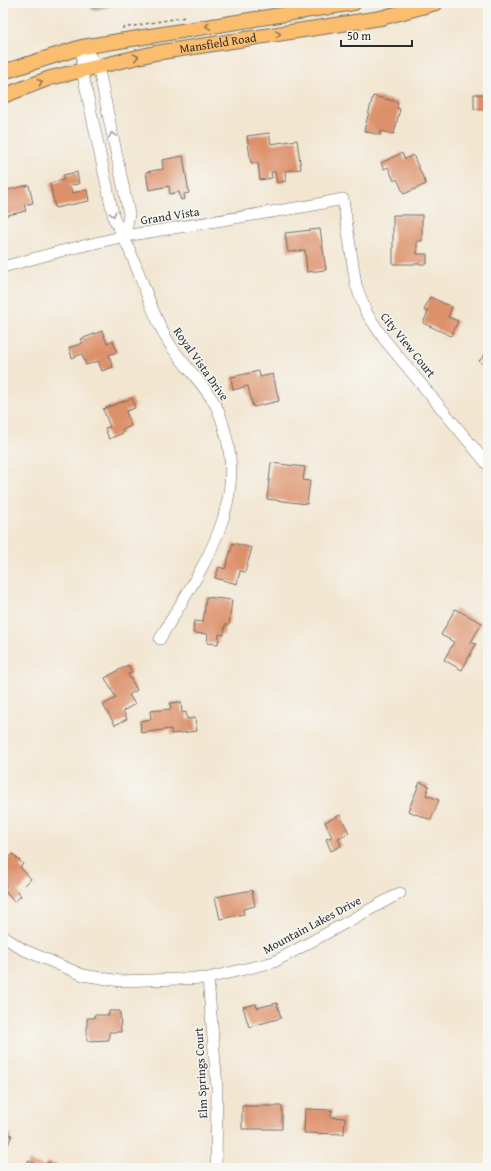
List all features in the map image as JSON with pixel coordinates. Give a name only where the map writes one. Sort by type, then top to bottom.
[{"type":"main road","name":"Mansfield Road","points":[[3,72],[82,47],[354,3]]},
{"type":"main road","name":"Mansfield Road","points":[[3,96],[50,78],[155,53],[381,18],[436,3]]},
{"type":"street","points":[[82,47],[98,66],[129,214],[124,236]]},
{"type":"street","name":"Royal Vista Drive","points":[[82,47],[82,70],[114,219],[124,236],[162,331],[178,356],[202,384],[216,405],[226,431],[231,460],[231,486],[226,514],[212,549],[160,639]]},
{"type":"street","points":[[103,166],[118,163]]},
{"type":"street","name":"Grand Vista","points":[[3,267],[124,236],[308,206],[343,198]]},
{"type":"street","name":"City View Court","points":[[343,198],[356,285],[366,312],[384,339],[488,465]]},
{"type":"street","name":"Mountain Lakes Drive","points":[[3,936],[22,949],[83,975],[120,981],[208,978],[274,962],[400,893]]},
{"type":"street","name":"Elm Springs Court","points":[[208,978],[217,1087],[216,1168]]},
{"type":"green space","points":[[89,3],[123,3],[93,10]]},
{"type":"building","points":[[474,94],[488,94],[488,109],[474,109]]},
{"type":"building","points":[[373,96],[398,102],[397,108],[400,109],[394,134],[381,131],[380,135],[364,131]]},
{"type":"building","points":[[269,133],[271,144],[297,140],[301,169],[285,171],[286,181],[277,183],[275,172],[271,172],[272,178],[260,180],[258,163],[251,163],[247,136]]},
{"type":"building","points":[[402,153],[405,159],[413,155],[426,184],[404,194],[397,179],[394,181],[388,167],[384,169],[381,163]]},
{"type":"building","points":[[183,156],[189,193],[184,194],[185,199],[181,200],[179,192],[170,194],[169,186],[149,190],[146,172],[163,169],[162,160]]},
{"type":"building","points":[[77,172],[79,184],[70,185],[72,193],[87,190],[89,201],[55,208],[50,183],[64,180],[63,175]]},
{"type":"building","points":[[29,185],[33,203],[24,205],[26,211],[3,216],[3,191]]},
{"type":"building","points":[[393,215],[422,215],[422,241],[417,241],[417,254],[427,254],[427,264],[393,264]]},
{"type":"building","points":[[320,229],[326,270],[307,272],[305,250],[288,252],[285,233]]},
{"type":"building","points":[[430,297],[452,307],[448,317],[458,321],[451,336],[423,323],[428,312],[424,310]]},
{"type":"building","points":[[102,331],[107,343],[113,340],[117,352],[109,355],[113,367],[102,371],[98,361],[86,365],[82,354],[72,358],[69,348],[83,343],[81,339]]},
{"type":"building","points":[[488,351],[488,369],[479,361]]},
{"type":"building","points":[[259,371],[260,377],[273,374],[279,401],[253,407],[248,386],[233,390],[231,377]]},
{"type":"building","points":[[132,398],[135,408],[126,411],[131,426],[122,430],[123,433],[109,439],[105,428],[110,427],[103,409]]},
{"type":"building","points":[[271,463],[305,467],[303,480],[310,481],[307,504],[267,499]]},
{"type":"building","points":[[233,543],[252,548],[245,572],[240,571],[237,584],[215,578],[219,567],[225,569]]},
{"type":"building","points":[[206,597],[232,600],[229,625],[225,625],[224,635],[219,634],[218,644],[207,643],[208,634],[193,633],[194,621],[203,622]]},
{"type":"building","points":[[455,609],[482,623],[471,642],[476,644],[462,670],[444,660],[454,642],[441,635]]},
{"type":"building","points":[[128,665],[132,673],[128,674],[137,690],[129,695],[135,704],[123,711],[127,719],[115,725],[103,705],[116,698],[105,678]]},
{"type":"building","points":[[181,702],[182,713],[186,712],[187,719],[195,718],[197,731],[171,734],[171,729],[141,733],[140,721],[151,719],[150,711],[171,709],[170,703]]},
{"type":"building","points":[[420,782],[429,786],[426,795],[439,800],[431,820],[408,811]]},
{"type":"building","points":[[340,815],[349,833],[338,838],[341,846],[331,851],[326,839],[332,837],[325,822]]},
{"type":"building","points":[[13,854],[23,864],[20,867],[31,879],[18,892],[21,896],[14,902],[3,889],[6,885],[3,882],[3,864]]},
{"type":"building","points":[[252,890],[255,906],[243,909],[244,914],[220,919],[215,897]]},
{"type":"building","points":[[277,1003],[281,1018],[249,1027],[243,1007],[256,1004],[257,1008]]},
{"type":"building","points":[[109,1011],[120,1011],[121,1032],[109,1032],[109,1040],[87,1041],[87,1018],[94,1018],[94,1015],[109,1015]]},
{"type":"building","points":[[242,1106],[282,1106],[282,1129],[242,1129]]},
{"type":"building","points":[[305,1109],[332,1110],[331,1117],[345,1118],[344,1134],[304,1133]]},
{"type":"building","points":[[3,1131],[12,1135],[3,1157]]},
{"type":"building","points":[[28,1161],[45,1167],[47,1162],[56,1165],[55,1168],[26,1168]]}]
